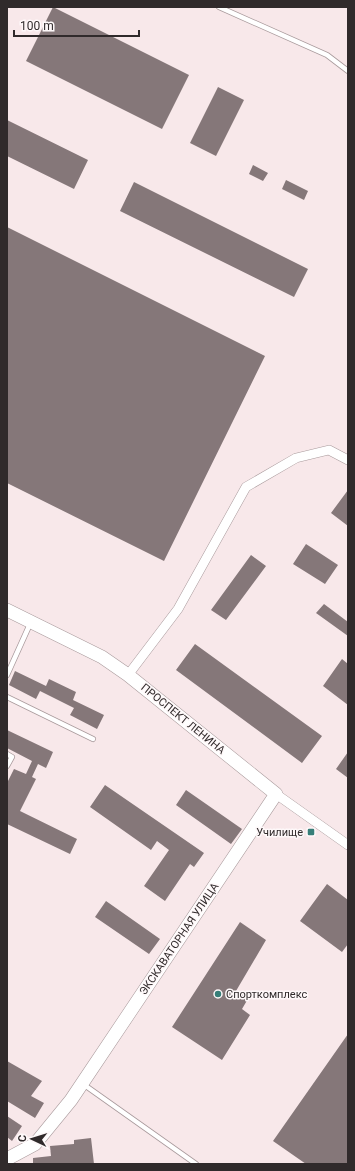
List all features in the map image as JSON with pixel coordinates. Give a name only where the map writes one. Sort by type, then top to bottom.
[{"type":"street","points":[[128,675],[178,609],[246,487],[296,458],[329,450],[348,460]]},
{"type":"street","name":"ПРОСПЕКТ ЛЕНИНА","points":[[7,610],[102,658],[128,675],[276,794],[348,845]]},
{"type":"street","name":"ЭКСКАВАТОРНАЯ УЛИЦА","points":[[7,1159],[35,1144],[71,1100],[276,794]]},
{"type":"lane","points":[[219,7],[327,55],[348,71]]},
{"type":"lane","points":[[7,674],[31,622]]},
{"type":"lane","points":[[7,697],[93,739]]},
{"type":"lane","points":[[7,754],[12,757],[7,766]]},
{"type":"lane","points":[[82,1083],[196,1164]]},
{"type":"building","points":[[53,7],[189,75],[162,129],[26,61]]},
{"type":"building","points":[[218,87],[244,100],[216,156],[190,143]]},
{"type":"building","points":[[7,120],[88,160],[74,189],[7,156]]},
{"type":"building","points":[[253,165],[268,173],[263,181],[249,174]]},
{"type":"building","points":[[286,180],[308,191],[304,200],[282,189]]},
{"type":"building","points":[[134,182],[308,269],[294,297],[120,211]]},
{"type":"building","points":[[7,227],[265,356],[164,561],[7,483]]},
{"type":"building","points":[[348,490],[348,526],[331,513]]},
{"type":"building","points":[[306,544],[338,565],[325,584],[293,564]]},
{"type":"building","points":[[251,555],[266,566],[226,620],[211,610]]},
{"type":"building","points":[[324,604],[348,622],[348,636],[316,613]]},
{"type":"building","points":[[195,644],[322,736],[302,763],[176,670]]},
{"type":"building","points":[[342,659],[348,664],[348,705],[323,686]]},
{"type":"building","points":[[15,671],[46,686],[49,679],[76,692],[73,700],[104,715],[97,729],[70,715],[74,708],[40,691],[36,699],[9,685]]},
{"type":"building","points":[[7,730],[53,752],[46,768],[38,764],[32,777],[36,779],[20,811],[77,839],[70,854],[7,824],[7,783],[14,769],[26,774],[32,761],[7,748]]},
{"type":"building","points":[[348,752],[348,778],[336,769]]},
{"type":"building","points":[[105,785],[204,853],[194,867],[190,864],[165,901],[144,886],[169,850],[157,841],[151,850],[90,807]]},
{"type":"building","points":[[186,790],[242,829],[231,844],[176,805]]},
{"type":"building","points":[[327,884],[348,900],[348,944],[342,952],[300,921]]},
{"type":"building","points":[[106,901],[160,939],[149,954],[95,917]]},
{"type":"building","name":"Спорткомплекс","points":[[240,922],[266,940],[236,991],[249,997],[242,1009],[250,1015],[222,1060],[172,1027]]},
{"type":"building","points":[[348,1034],[348,1164],[306,1164],[273,1141]]},
{"type":"building","points":[[7,1061],[42,1081],[31,1096],[44,1103],[35,1118],[7,1101]]},
{"type":"building","points":[[7,1116],[22,1126],[12,1141],[7,1137]]},
{"type":"building","points":[[91,1138],[94,1164],[33,1164],[33,1158],[51,1156],[50,1146],[74,1144],[74,1140]]},
{"type":"place","name":"Училище","points":[[311,832]]},
{"type":"place","name":"Спорткомплекс","points":[[218,994]]}]
